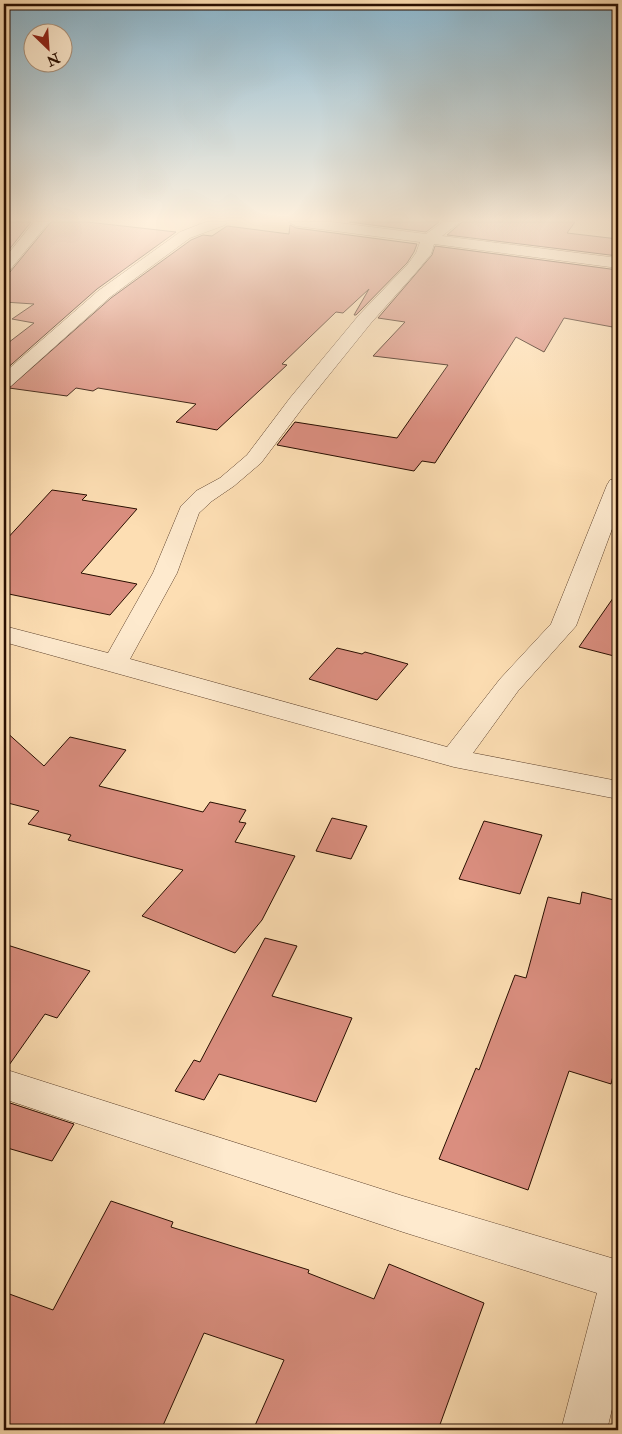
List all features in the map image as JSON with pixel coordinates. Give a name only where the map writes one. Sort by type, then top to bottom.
[{"type":"street","points":[[4,382],[111,289]]},
{"type":"street","points":[[115,663],[165,573],[189,511],[204,496],[227,482],[254,458],[353,334],[393,289]]},
{"type":"street","points":[[454,758],[509,685],[563,626],[618,484]]},
{"type":"street","points":[[4,634],[115,663],[454,758],[618,790]]},
{"type":"street","points":[[4,1084],[403,1214],[618,1280]]},
{"type":"street","points":[[584,1430],[618,1294]]},
{"type":"building","points":[[4,289],[97,289],[4,371],[4,346],[34,323],[12,319],[34,304],[4,302]]},
{"type":"building","points":[[124,289],[382,289],[356,315],[354,315],[369,289],[343,313],[336,312],[282,364],[287,365],[217,430],[176,422],[196,404],[98,388],[93,391],[76,388],[67,396],[9,388]]},
{"type":"building","points":[[403,289],[618,289],[618,328],[564,318],[544,352],[516,337],[435,463],[422,461],[414,471],[277,445],[295,422],[397,438],[448,365],[373,356],[405,322],[378,318]]},
{"type":"building","points":[[52,490],[87,495],[82,500],[137,509],[81,573],[137,584],[110,615],[4,593],[4,542]]},
{"type":"building","points":[[618,591],[618,657],[579,647]]},
{"type":"building","points":[[337,648],[362,654],[365,652],[408,664],[377,700],[309,679]]},
{"type":"building","points":[[4,730],[44,766],[70,737],[126,750],[99,786],[203,812],[210,802],[246,810],[239,822],[246,823],[235,842],[295,856],[262,920],[235,953],[142,916],[183,870],[68,840],[71,835],[28,824],[39,811],[4,802]]},
{"type":"building","points":[[332,818],[367,826],[351,859],[316,851]]},
{"type":"building","points":[[484,821],[542,835],[520,894],[459,879]]},
{"type":"building","points":[[582,892],[618,901],[618,1056],[611,1084],[569,1071],[528,1190],[439,1159],[476,1068],[479,1070],[515,975],[526,978],[548,897],[580,904]]},
{"type":"building","points":[[265,938],[297,946],[272,996],[352,1018],[316,1102],[219,1074],[204,1100],[175,1091],[194,1060],[200,1062]]},
{"type":"building","points":[[4,944],[90,971],[57,1018],[45,1014],[7,1068],[4,1067]]},
{"type":"building","points":[[4,1101],[74,1124],[52,1161],[4,1147]]},
{"type":"building","points":[[111,1201],[173,1222],[171,1227],[309,1270],[308,1273],[374,1299],[389,1264],[484,1303],[438,1430],[253,1430],[284,1360],[204,1333],[161,1430],[4,1430],[4,1292],[53,1310]]}]
